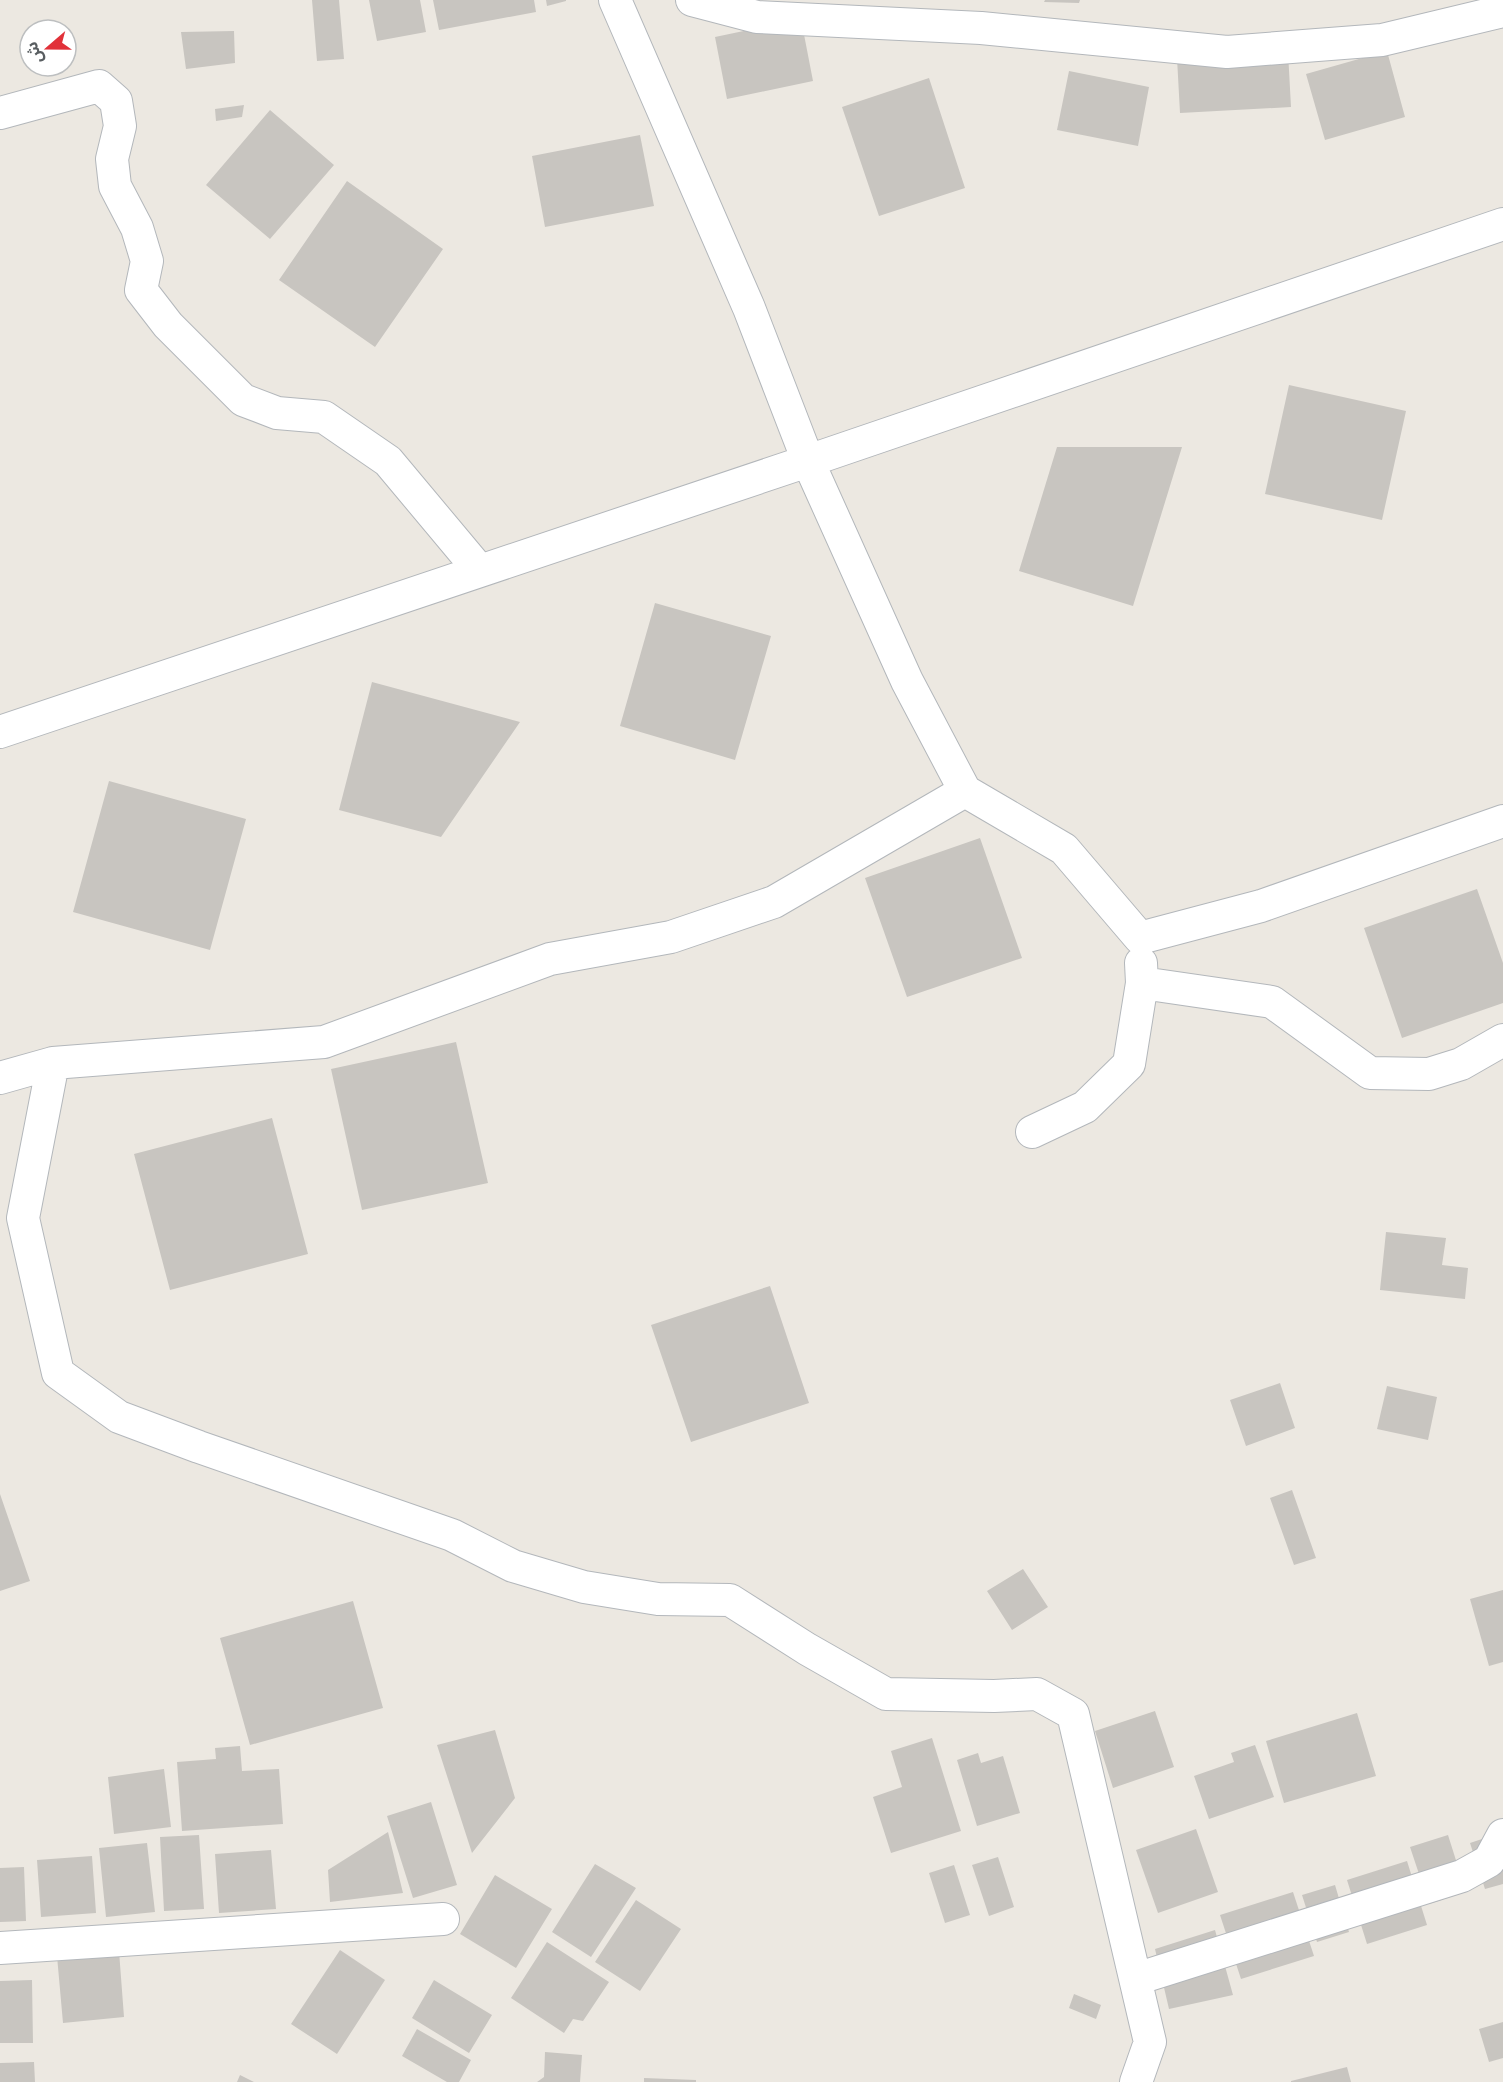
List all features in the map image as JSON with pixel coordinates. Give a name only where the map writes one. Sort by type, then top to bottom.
[{"type":"street","points":[[615,0],[749,308],[808,461],[907,681],[965,791],[1064,849],[1140,938],[1142,983],[1129,1064],[1085,1107],[1032,1132]]},
{"type":"street","points":[[692,0],[757,16],[981,28],[1227,52],[1382,40],[1503,10]]},
{"type":"street","points":[[0,113],[99,86],[116,101],[120,126],[112,159],[115,186],[137,228],[147,261],[141,290],[168,325],[243,400],[277,413],[324,417],[388,461],[480,571]]},
{"type":"street","points":[[0,732],[808,461],[1503,224]]},
{"type":"street","points":[[0,1078],[53,1063],[324,1042],[550,958],[671,937],[774,902],[965,791]]},
{"type":"street","points":[[1140,938],[1261,906],[1503,821]]},
{"type":"street","points":[[1142,983],[1272,1002],[1370,1073],[1429,1074],[1461,1064],[1503,1040]]},
{"type":"street","points":[[53,1063],[23,1218],[58,1373],[119,1417],[452,1535],[513,1566],[584,1587],[658,1599],[730,1600],[807,1649],[886,1694],[994,1696],[1037,1694],[1073,1714],[1150,2042],[1136,2082]]},
{"type":"street","points":[[1136,1979],[1461,1876],[1489,1861],[1503,1835]]},
{"type":"street","points":[[0,1948],[443,1919]]},
{"type":"building","points":[[312,0],[339,0],[344,59],[317,61]]},
{"type":"building","points":[[369,0],[420,0],[426,32],[377,41]]},
{"type":"building","points":[[433,0],[534,0],[536,12],[439,30]]},
{"type":"building","points":[[546,0],[566,0],[566,1],[547,6]]},
{"type":"building","points":[[1045,0],[1080,0],[1079,3],[1044,2]]},
{"type":"building","points":[[801,19],[813,81],[727,99],[715,37]]},
{"type":"building","points":[[234,31],[235,63],[186,69],[181,32]]},
{"type":"building","points":[[1387,51],[1405,117],[1325,140],[1306,74]]},
{"type":"building","points":[[1288,52],[1291,107],[1180,113],[1177,58]]},
{"type":"building","points":[[1069,71],[1149,87],[1138,146],[1057,130]]},
{"type":"building","points":[[929,78],[965,188],[879,216],[842,107]]},
{"type":"building","points":[[244,105],[242,117],[216,121],[215,109]]},
{"type":"building","points":[[270,110],[334,165],[270,239],[206,185]]},
{"type":"building","points":[[640,135],[654,206],[545,227],[532,156]]},
{"type":"building","points":[[347,181],[443,249],[375,347],[279,280]]},
{"type":"building","points":[[1289,385],[1406,411],[1382,520],[1265,494]]},
{"type":"building","points":[[1057,447],[1182,447],[1133,606],[1019,571]]},
{"type":"building","points":[[655,603],[771,636],[735,760],[620,726]]},
{"type":"building","points":[[372,682],[520,722],[441,837],[339,810]]},
{"type":"building","points":[[109,781],[246,819],[210,950],[73,912]]},
{"type":"building","points":[[980,838],[1022,958],[907,997],[865,878]]},
{"type":"building","points":[[1477,889],[1503,963],[1503,1003],[1402,1038],[1364,928]]},
{"type":"building","points":[[456,1042],[488,1183],[362,1210],[331,1069]]},
{"type":"building","points":[[272,1118],[308,1254],[170,1290],[134,1154]]},
{"type":"building","points":[[1386,1232],[1446,1238],[1442,1265],[1468,1268],[1465,1299],[1380,1290]]},
{"type":"building","points":[[770,1286],[809,1403],[691,1442],[651,1325]]},
{"type":"building","points":[[1280,1383],[1295,1428],[1246,1446],[1230,1400]]},
{"type":"building","points":[[1387,1386],[1437,1397],[1428,1440],[1377,1429]]},
{"type":"building","points":[[1292,1490],[1316,1558],[1294,1565],[1270,1498]]},
{"type":"building","points":[[0,1494],[30,1581],[0,1591]]},
{"type":"building","points":[[1023,1569],[1048,1607],[1012,1630],[987,1591]]},
{"type":"building","points":[[1503,1590],[1503,1662],[1489,1666],[1470,1599]]},
{"type":"building","points":[[353,1601],[383,1708],[250,1745],[220,1638]]},
{"type":"building","points":[[1155,1711],[1174,1767],[1113,1788],[1095,1731]]},
{"type":"building","points":[[1357,1713],[1376,1776],[1284,1803],[1266,1741]]},
{"type":"building","points":[[495,1730],[515,1798],[472,1853],[437,1745]]},
{"type":"building","points":[[932,1738],[961,1831],[891,1853],[873,1797],[902,1787],[891,1751]]},
{"type":"building","points":[[1255,1745],[1274,1797],[1209,1819],[1194,1776],[1234,1762],[1231,1753]]},
{"type":"building","points":[[240,1746],[242,1771],[279,1769],[283,1824],[182,1831],[177,1762],[216,1759],[215,1748]]},
{"type":"building","points":[[978,1753],[981,1763],[1003,1756],[1020,1813],[977,1826],[957,1760]]},
{"type":"building","points":[[164,1769],[171,1827],[114,1834],[108,1777]]},
{"type":"building","points":[[431,1802],[457,1885],[413,1898],[387,1816]]},
{"type":"building","points":[[1196,1829],[1218,1892],[1158,1913],[1136,1850]]},
{"type":"building","points":[[388,1832],[403,1893],[330,1902],[328,1870]]},
{"type":"building","points":[[1503,1832],[1503,1884],[1485,1889],[1470,1843]]},
{"type":"building","points":[[199,1835],[204,1909],[164,1911],[160,1837]]},
{"type":"building","points":[[1448,1835],[1466,1892],[1429,1904],[1410,1847]]},
{"type":"building","points":[[147,1843],[155,1912],[106,1917],[99,1848]]},
{"type":"building","points":[[271,1850],[276,1909],[219,1913],[215,1854]]},
{"type":"building","points":[[92,1856],[96,1913],[41,1917],[37,1860]]},
{"type":"building","points":[[998,1857],[1014,1907],[989,1916],[972,1865]]},
{"type":"building","points":[[1407,1861],[1427,1925],[1367,1944],[1347,1880]]},
{"type":"building","points":[[595,1864],[636,1888],[591,1957],[552,1932]]},
{"type":"building","points":[[954,1865],[970,1915],[945,1923],[929,1873]]},
{"type":"building","points":[[24,1867],[26,1921],[0,1922],[0,1868]]},
{"type":"building","points":[[495,1875],[552,1909],[516,1968],[460,1934]]},
{"type":"building","points":[[1335,1885],[1349,1932],[1317,1942],[1302,1895]]},
{"type":"building","points":[[1293,1892],[1314,1956],[1241,1979],[1220,1915]]},
{"type":"building","points":[[636,1900],[681,1929],[640,1991],[595,1962]]},
{"type":"building","points":[[1215,1930],[1233,1995],[1169,2009],[1155,1949]]},
{"type":"building","points":[[547,1942],[609,1982],[583,2021],[573,2019],[564,2033],[511,1998]]},
{"type":"building","points":[[340,1950],[385,1980],[337,2054],[291,2024]]},
{"type":"building","points":[[119,1951],[124,2017],[63,2023],[57,1956]]},
{"type":"building","points":[[32,1980],[33,2043],[0,2043],[0,1981]]},
{"type":"building","points":[[434,1980],[492,2015],[469,2053],[412,2018]]},
{"type":"building","points":[[1074,1994],[1101,2005],[1096,2019],[1069,2008]]},
{"type":"building","points":[[1503,2022],[1503,2058],[1489,2062],[1479,2029]]},
{"type":"building","points":[[417,2029],[471,2060],[459,2082],[447,2082],[402,2056]]},
{"type":"building","points":[[545,2052],[582,2055],[580,2082],[537,2082],[544,2077]]},
{"type":"building","points":[[34,2062],[35,2082],[0,2082],[0,2063]]},
{"type":"building","points":[[1347,2067],[1351,2082],[1291,2082],[1291,2081]]},
{"type":"building","points":[[240,2075],[254,2082],[237,2082]]},
{"type":"building","points":[[644,2078],[696,2080],[696,2082],[644,2082]]}]
